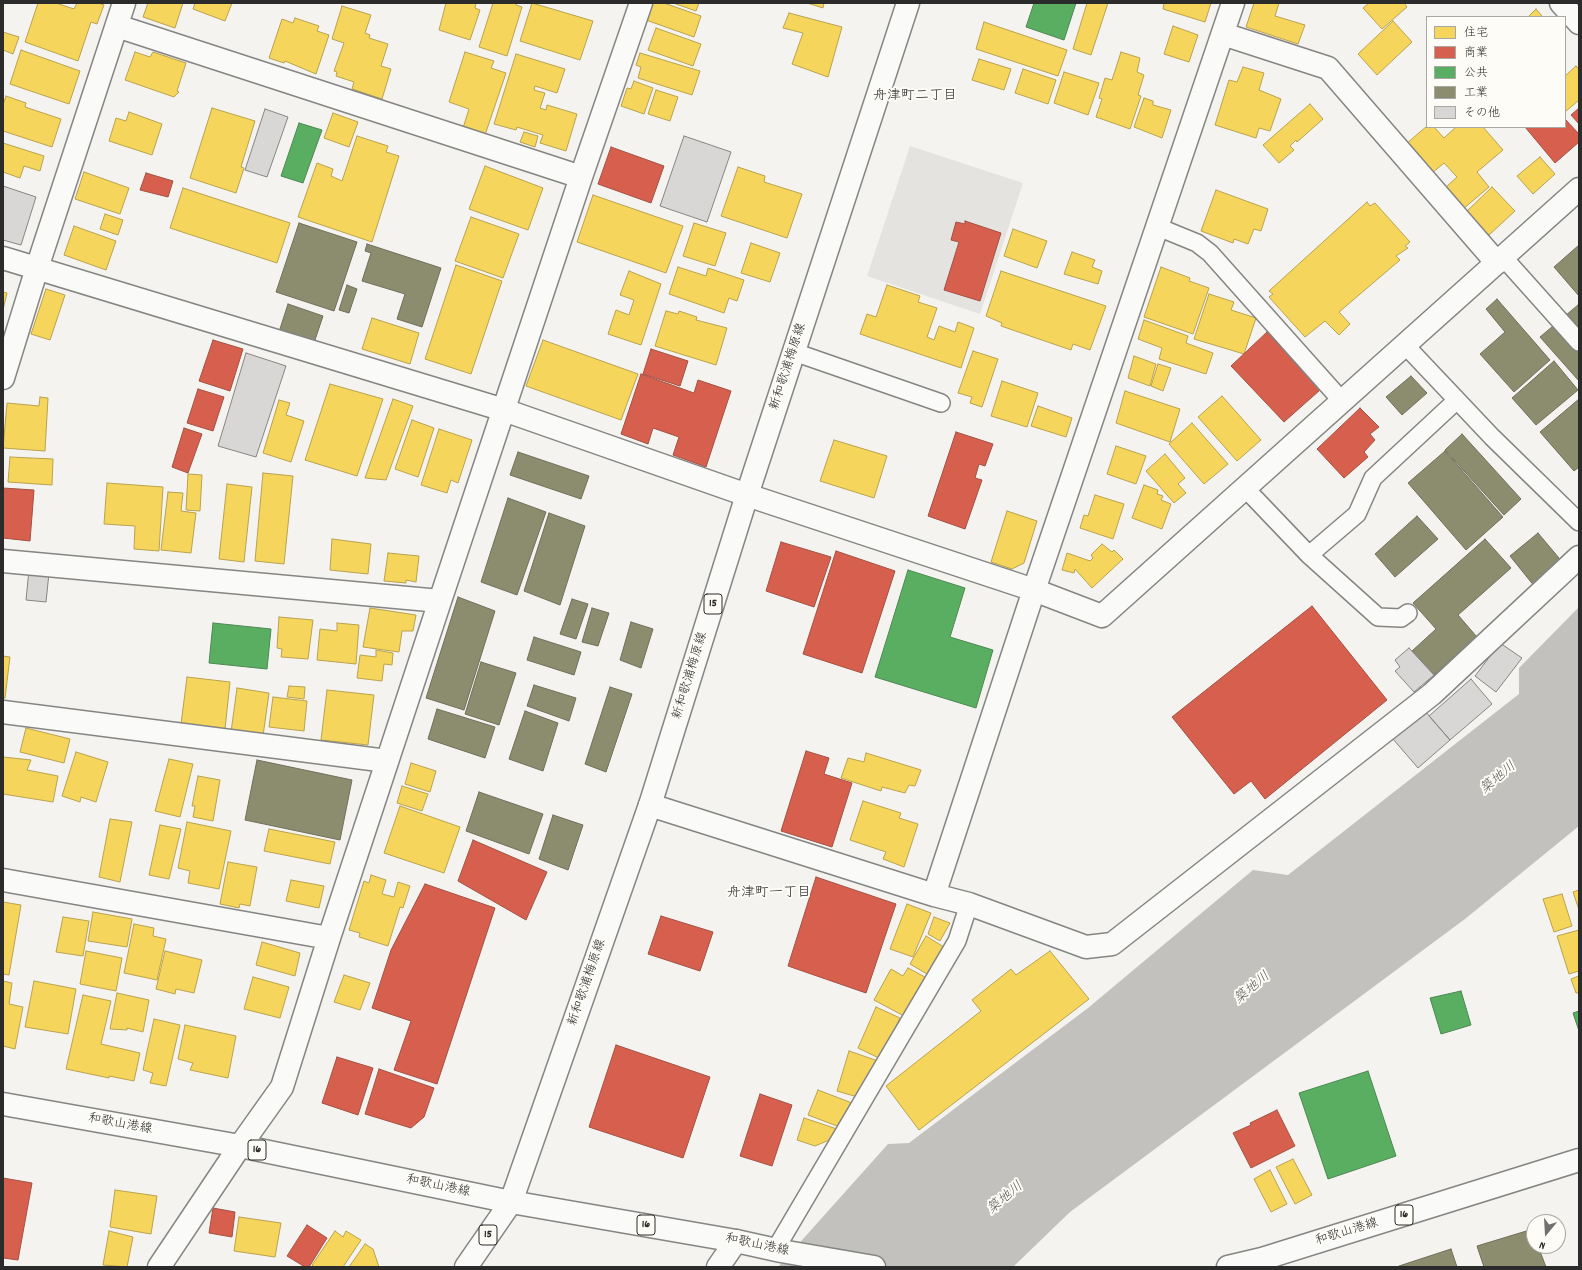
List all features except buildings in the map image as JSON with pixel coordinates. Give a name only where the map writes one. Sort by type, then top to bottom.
[{"type":"street","points":[[3,378],[37,268],[124,3]]},
{"type":"street","points":[[160,1267],[240,1146],[282,1087],[387,761],[581,177],[641,3]]},
{"type":"street","name":"新和歌浦梅原線","points":[[466,1267],[511,1202],[650,805],[747,494],[908,3]]},
{"type":"street","points":[[934,895],[1034,590],[1233,3]]},
{"type":"street","points":[[1560,3],[1579,23]]},
{"type":"street","points":[[117,26],[581,177]]},
{"type":"street","points":[[1223,34],[1328,68],[1500,260]]},
{"type":"street","points":[[3,258],[504,410],[747,494],[1034,590],[1102,616],[1579,189]]},
{"type":"street","points":[[650,805],[934,895],[969,904],[1086,947],[1112,944],[1432,694],[1579,557]]},
{"type":"street","points":[[3,561],[440,601]]},
{"type":"street","points":[[3,712],[387,761]]},
{"type":"street","points":[[3,880],[329,938]]},
{"type":"street","name":"和歌山港線","points":[[3,1104],[240,1146],[511,1202],[736,1241],[778,1251],[874,1267]]},
{"type":"street","name":"和歌山港線","points":[[1228,1267],[1265,1263],[1579,1160]]},
{"type":"street","points":[[718,1267],[736,1241]]},
{"type":"lane","points":[[1158,227],[1197,243],[1210,253],[1342,401]]},
{"type":"lane","points":[[1500,260],[1579,342]]},
{"type":"lane","points":[[1405,345],[1492,437],[1579,522]]},
{"type":"lane","points":[[794,352],[941,402]]},
{"type":"lane","points":[[1309,555],[1357,514],[1373,478],[1457,400]]},
{"type":"lane","points":[[1245,488],[1309,555],[1378,617],[1401,618],[1408,613]]},
{"type":"lane","points":[[778,1251],[957,941],[969,904]]},
{"type":"shaded area","points":[[910,146],[1023,183],[980,314],[867,276]]},
{"type":"water","name":"築地川","points":[[1579,607],[1579,826],[1465,919],[1070,1212],[1013,1267],[778,1267],[888,1144],[909,1143],[1088,1008],[1253,870],[1288,875],[1519,694],[1519,668]]},
{"type":"district","name":"舟津町二丁目","points":[[915,97]]},
{"type":"district","name":"舟津町一丁目","points":[[769,894]]}]
